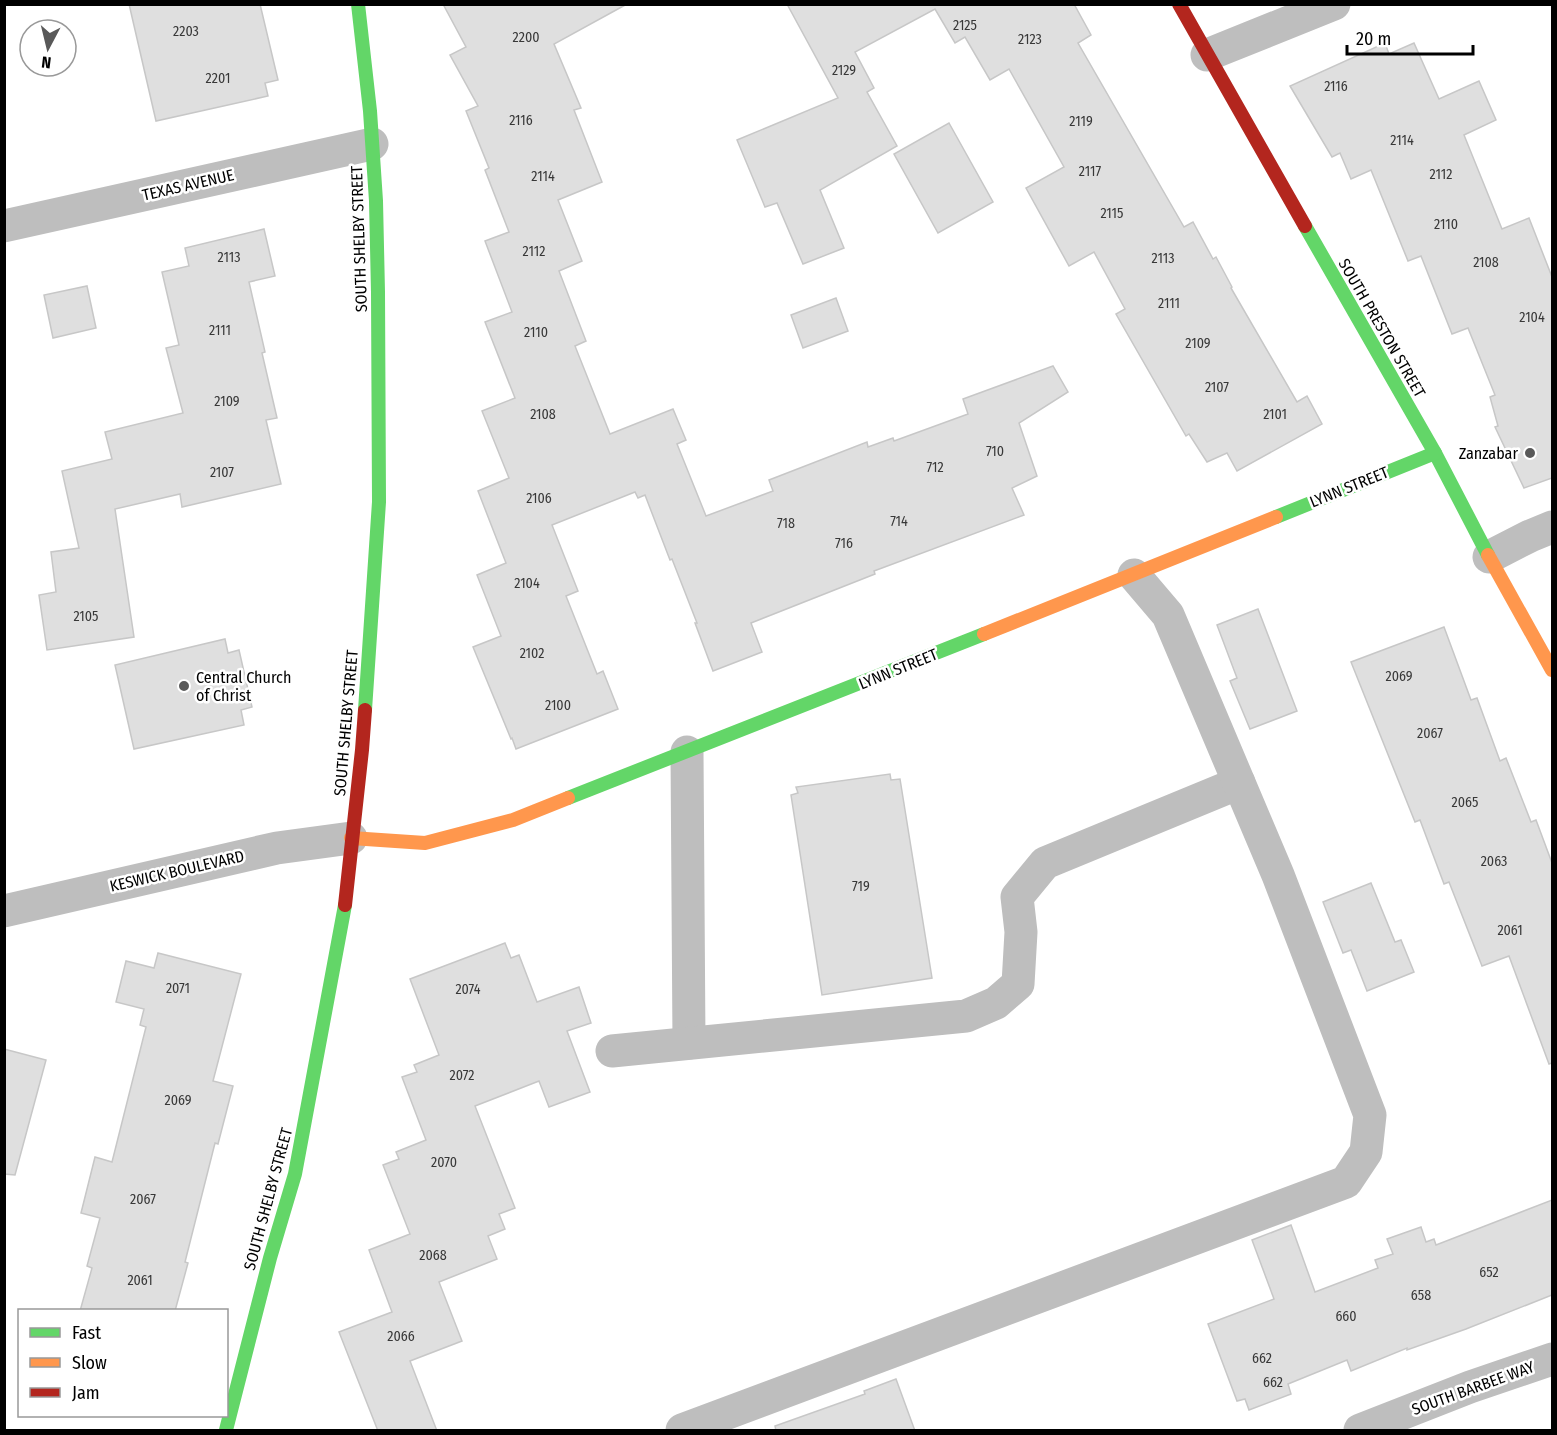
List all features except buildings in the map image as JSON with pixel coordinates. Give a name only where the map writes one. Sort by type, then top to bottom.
[{"type":"main road","name":"SOUTH SHELBY STREET","points":[[226,1431],[270,1258],[295,1174],[344,918],[362,750],[379,502],[378,292],[376,201],[370,111],[358,4]]},
{"type":"main road","name":"SOUTH PRESTON STREET","points":[[1179,4],[1435,453],[1489,558],[1552,670]]},
{"type":"main road","name":"LYNN STREET","points":[[351,838],[425,843],[513,820],[1134,575],[1435,453]]},
{"type":"street","points":[[1207,55],[1334,4]]},
{"type":"street","name":"TEXAS AVENUE","points":[[4,226],[372,144]]},
{"type":"street","points":[[1489,558],[1552,527]]},
{"type":"street","points":[[682,1431],[1346,1182],[1366,1152],[1370,1115],[1278,875],[1168,615],[1134,575]]},
{"type":"street","points":[[687,752],[689,1043]]},
{"type":"street","points":[[612,1051],[966,1016],[996,1003],[1018,984],[1021,932],[1017,897],[1045,863],[1239,783]]},
{"type":"street","name":"KESWICK BOULEVARD","points":[[4,911],[278,848],[351,838]]},
{"type":"street","name":"SOUTH BARBEE WAY","points":[[1360,1431],[1552,1359]]},
{"type":"traffic: fast","points":[[358,4],[370,111],[376,201],[378,292],[379,502],[365,710]]},
{"type":"traffic: fast","points":[[1305,226],[1435,453],[1488,555]]},
{"type":"traffic: fast","points":[[1276,517],[1435,453]]},
{"type":"traffic: fast","points":[[568,798],[984,634]]},
{"type":"traffic: fast","points":[[226,1430],[270,1258],[295,1174],[345,905]]},
{"type":"traffic: slow","points":[[984,634],[1276,517]]},
{"type":"traffic: slow","points":[[1488,555],[1552,670]]},
{"type":"traffic: slow","points":[[351,838],[425,843],[513,820],[568,798]]},
{"type":"traffic: jam","points":[[1179,4],[1305,226]]},
{"type":"traffic: jam","points":[[345,905],[365,710]]},
{"type":"place","name":"Zanzabar","points":[[1530,453]]},
{"type":"place","name":"Central Church of Christ","points":[[184,686]]}]
